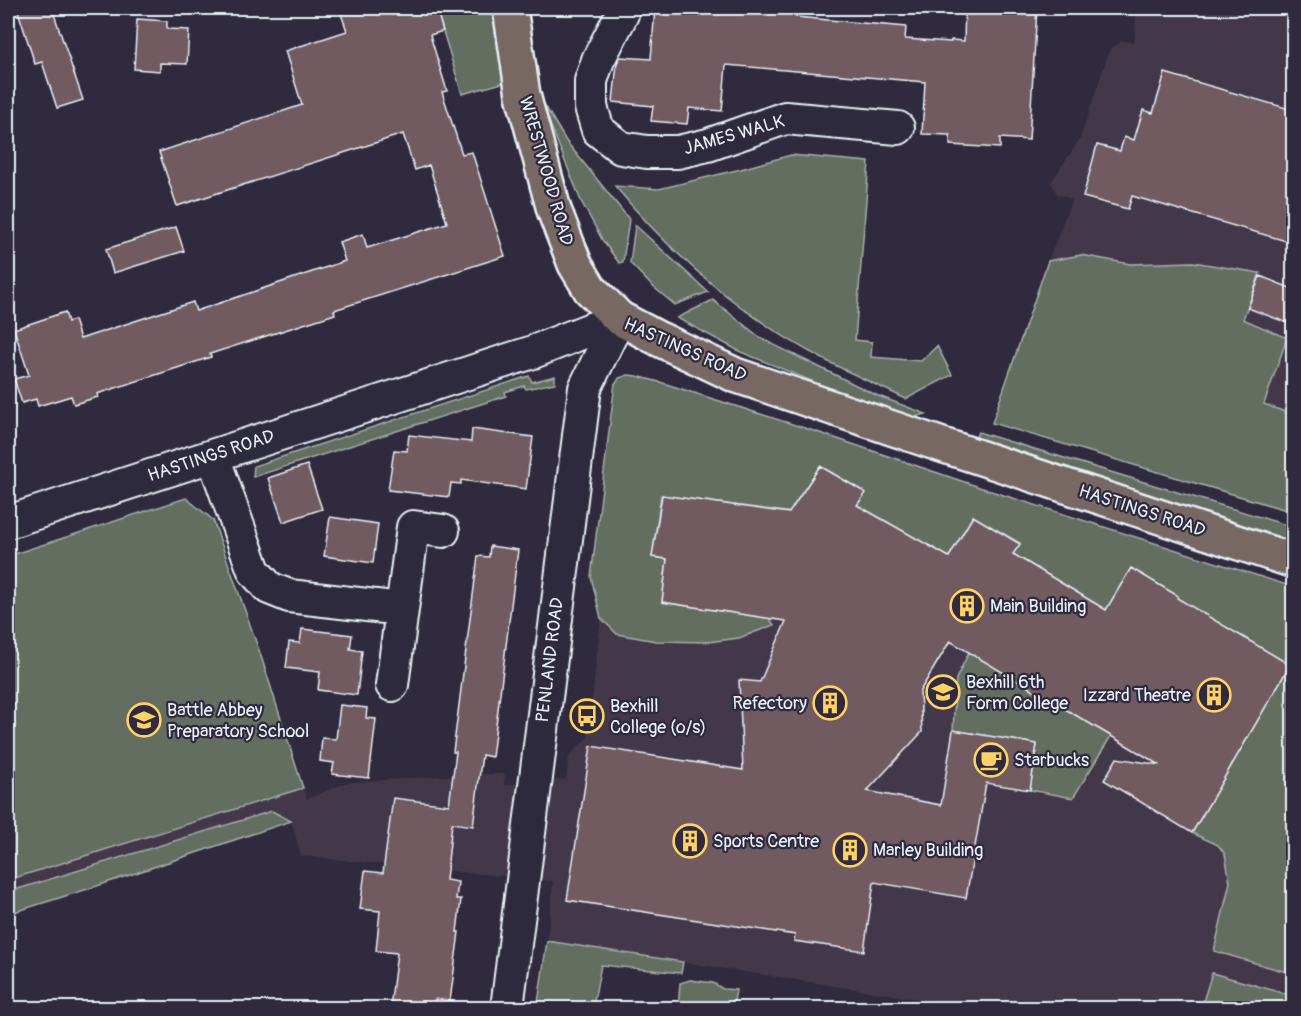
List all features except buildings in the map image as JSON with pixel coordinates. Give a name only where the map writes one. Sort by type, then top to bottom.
[{"type":"main road","name":"WRESTWOOD ROAD","points":[[510,8],[523,94],[554,210],[575,264],[590,289],[619,318]]},
{"type":"main road","name":"HASTINGS ROAD","points":[[619,318],[735,375],[1293,561]]},
{"type":"street","points":[[510,8],[516,8]]},
{"type":"street","name":"JAMES WALK","points":[[623,8],[598,60],[591,81],[591,107],[598,130],[621,148],[647,152],[678,152],[708,145],[785,118],[898,128]]},
{"type":"street","name":"HASTINGS ROAD","points":[[8,522],[533,352],[619,318]]},
{"type":"street","name":"PENLAND ROAD","points":[[507,1008],[585,388],[619,318]]},
{"type":"street","points":[[213,456],[254,571],[269,588],[289,596],[402,609]]},
{"type":"street","points":[[392,685],[413,527],[443,531]]},
{"type":"shaded area","points":[[1137,8],[1293,8],[1293,512],[992,423],[1072,199],[1057,194],[1051,182],[1080,139],[1110,49],[1122,41],[1134,42]]},
{"type":"shaded area","name":"Bexhill 6th Form College","points":[[628,375],[663,383],[817,432],[994,492],[1293,587],[1293,1008],[938,1008],[938,1002],[547,941],[553,881],[301,856],[291,821],[8,914],[8,556],[186,498],[213,520],[260,653],[307,799],[345,783],[354,782],[476,774],[505,774],[504,785],[566,779],[569,756],[588,737],[601,618],[591,577],[615,383],[619,378]]},
{"type":"green space","points":[[436,8],[494,8],[506,82],[462,94]]},
{"type":"green space","points":[[538,94],[566,141],[629,219],[623,262],[619,263],[603,241],[581,201]]},
{"type":"green space","points":[[791,155],[869,162],[855,340],[872,342],[871,357],[921,361],[937,346],[952,375],[906,399],[823,359],[765,324],[711,283],[661,237],[615,186],[659,189]]},
{"type":"green space","points":[[635,226],[708,292],[675,305],[651,285],[630,263]]},
{"type":"green space","points":[[1081,255],[1130,264],[1193,262],[1260,273],[1243,319],[1287,338],[1264,404],[1293,415],[1293,512],[992,423],[1048,261]]},
{"type":"green space","points":[[713,300],[762,339],[876,395],[926,414],[905,419],[741,352],[677,318]]},
{"type":"green space","points":[[628,375],[663,383],[817,432],[994,492],[1293,587],[1293,974],[1214,951],[1230,882],[1225,854],[1218,845],[1192,833],[1290,665],[1203,614],[1170,610],[1178,596],[1131,568],[1106,610],[1013,554],[1020,543],[973,516],[949,557],[857,505],[865,492],[820,466],[794,505],[801,514],[661,495],[652,557],[667,559],[662,602],[769,618],[774,625],[739,638],[708,642],[656,641],[617,634],[601,618],[591,577],[615,383],[619,378]]},
{"type":"green space","points":[[529,376],[532,382],[555,376],[555,383],[526,389],[524,386],[505,392],[506,396],[253,477],[254,466]]},
{"type":"green space","points":[[978,432],[1293,527],[1293,545],[974,442]]},
{"type":"green space","name":"Battle Abbey Preparatory School","points":[[186,498],[213,520],[260,653],[303,788],[8,880],[8,556]]},
{"type":"green space","points":[[969,652],[1111,736],[1073,798],[1030,790],[1037,744],[953,730],[956,679]]},
{"type":"green space","points":[[272,811],[291,821],[8,914],[8,892]]},
{"type":"green space","points":[[547,941],[683,962],[681,973],[601,965],[593,1007],[538,1003]]},
{"type":"green space","points":[[1212,973],[1293,996],[1293,1008],[1201,1008]]},
{"type":"green space","points":[[690,980],[713,983],[723,989],[736,990],[733,1008],[678,1008],[680,983]]},
{"type":"place","name":"Main Building","points":[[967,606]]},
{"type":"place","name":"Bexhill 6th Form College","points":[[943,692]]},
{"type":"place","name":"Izzard Theatre","points":[[1214,695]]},
{"type":"place","name":"Refectory","points":[[830,703]]},
{"type":"place","name":"Bexhill College (o/s)","points":[[587,716]]},
{"type":"place","name":"Battle Abbey Preparatory School","points":[[144,720]]},
{"type":"place","name":"Starbucks","points":[[991,760]]},
{"type":"place","name":"Sports Centre","points":[[690,841]]},
{"type":"place","name":"Marley Building","points":[[850,850]]}]
